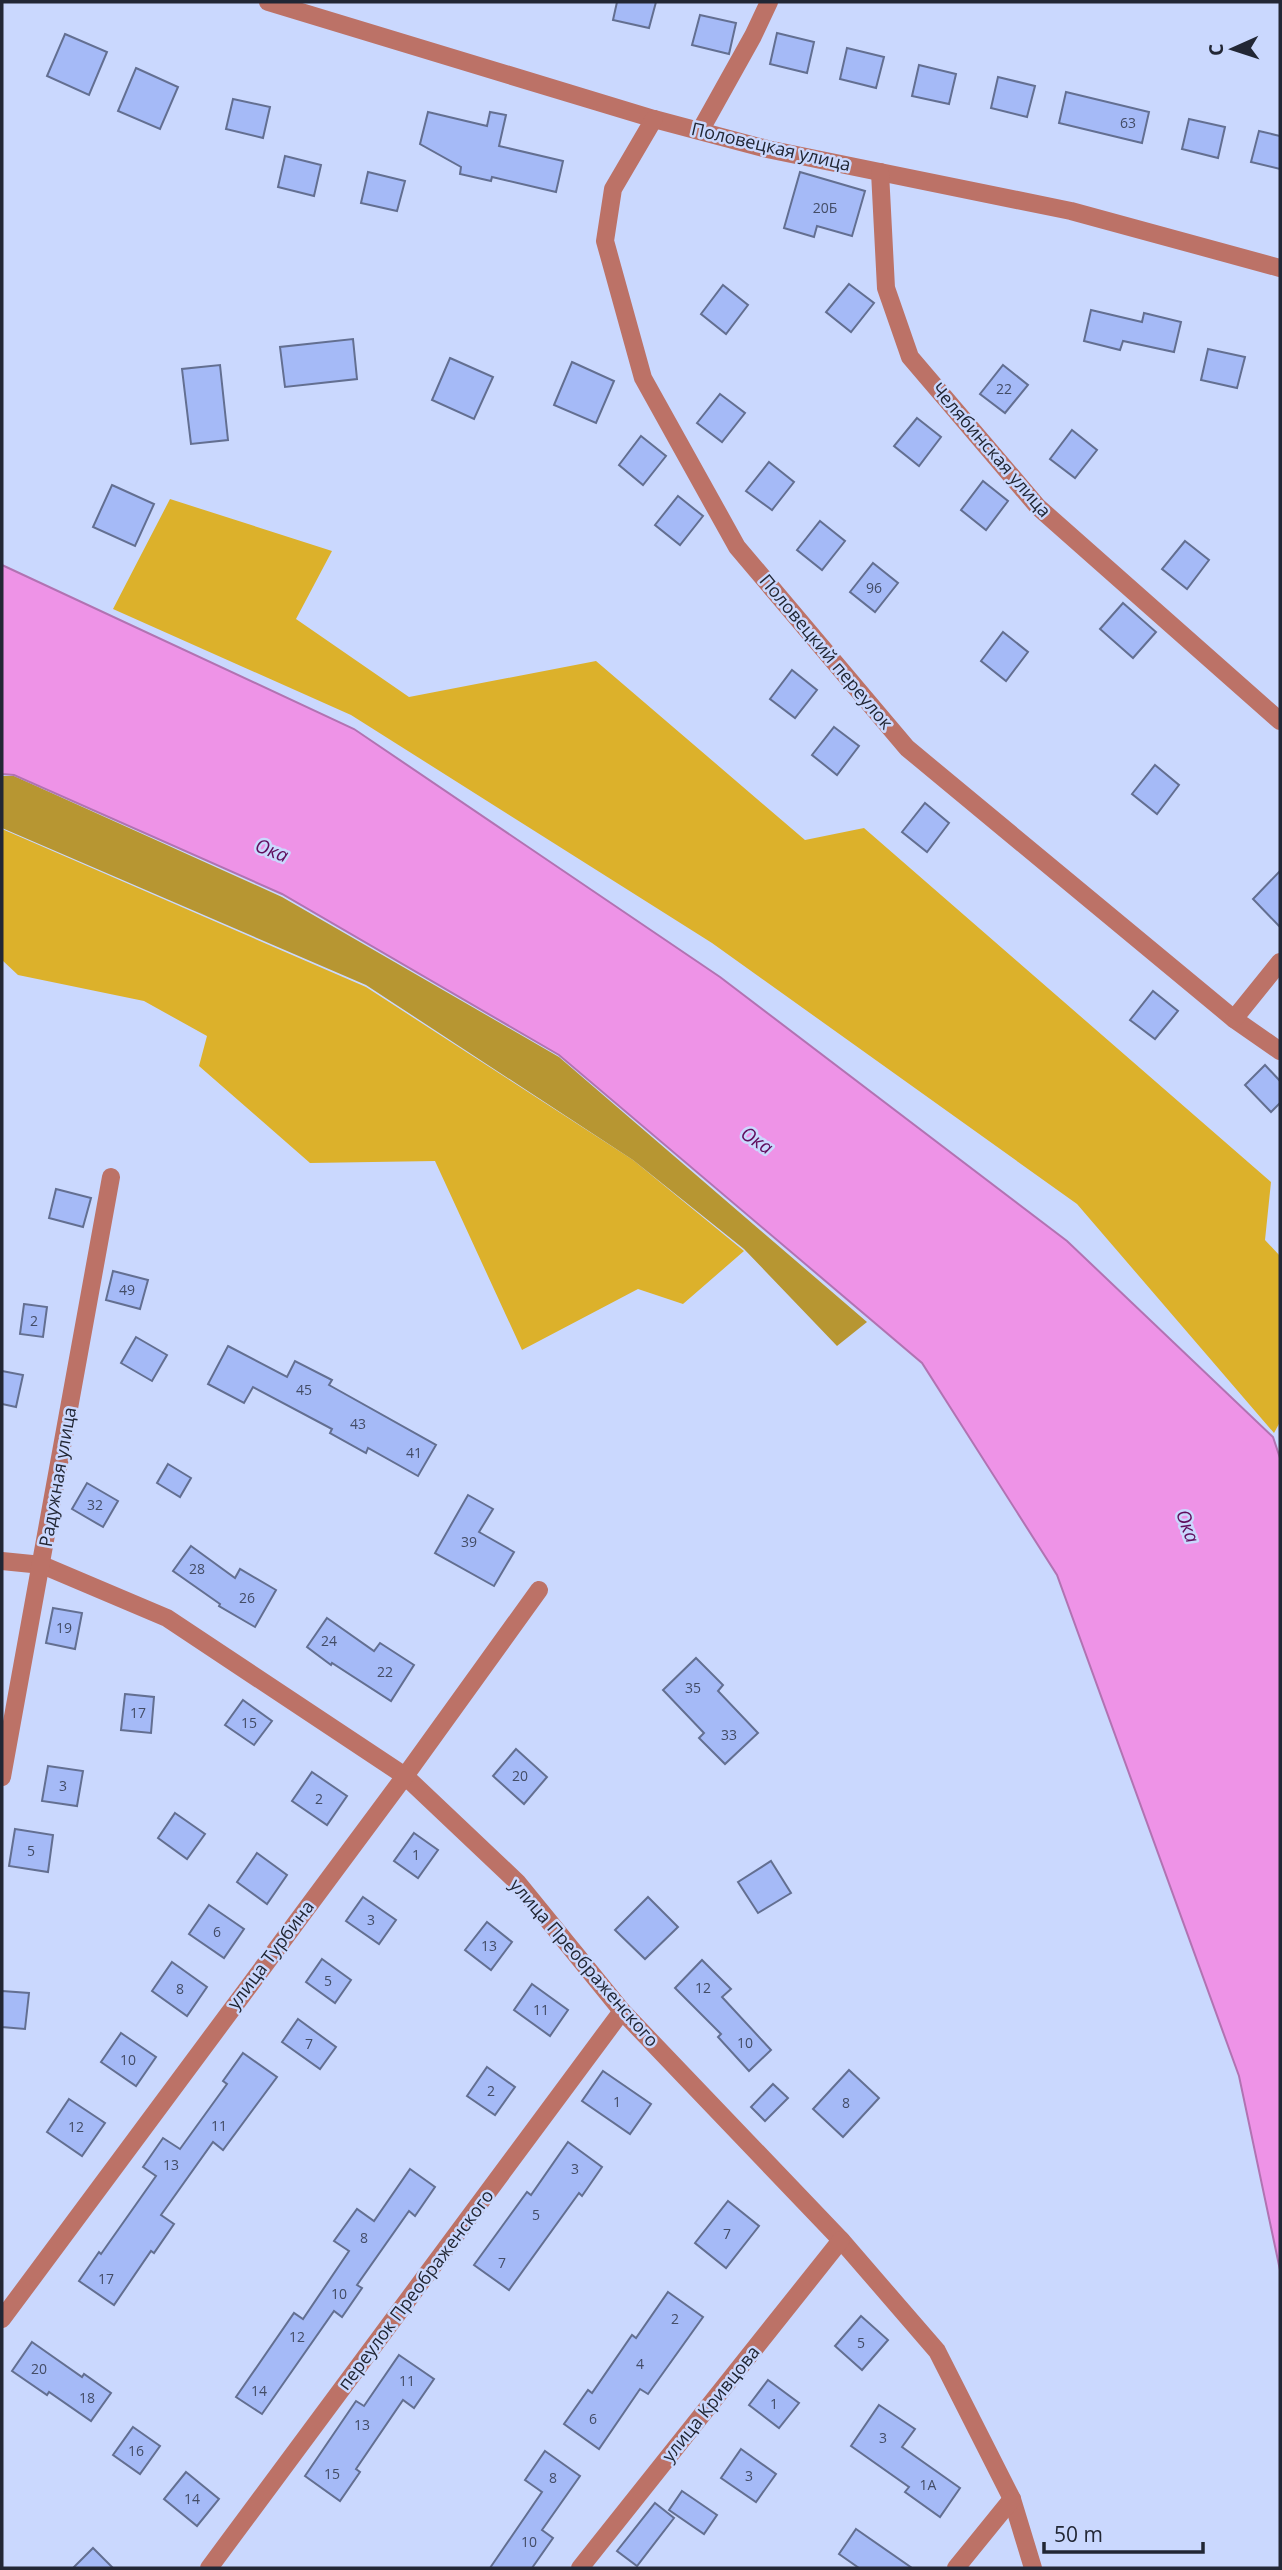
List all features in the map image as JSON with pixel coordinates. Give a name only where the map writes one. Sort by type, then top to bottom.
[{"type":"street","name":"Половецкая улица","points":[[268,2],[654,119],[767,149],[1071,211],[1280,268]]},
{"type":"street","points":[[700,131],[769,2]]},
{"type":"street","name":"Половецкий переулок","points":[[654,119],[613,189],[605,241],[643,378],[737,547],[907,748],[1234,1019],[1280,1052]]},
{"type":"street","name":"Челябинская улица","points":[[880,172],[886,288],[910,357],[1038,507],[1280,721]]},
{"type":"street","points":[[1234,1019],[1280,962]]},
{"type":"street","name":"Радужная улица","points":[[2,1777],[111,1177]]},
{"type":"street","name":"улица Преображенского","points":[[2,1561],[42,1565],[167,1618],[405,1776],[517,1882],[622,2011],[841,2240],[937,2351],[1012,2499],[1033,2568]]},
{"type":"street","name":"улица Турбина","points":[[2,2319],[405,1776],[539,1590]]},
{"type":"street","name":"переулок Преображенского","points":[[209,2568],[622,2011]]},
{"type":"street","name":"улица Кривцова","points":[[580,2568],[841,2240]]},
{"type":"street","points":[[956,2568],[1012,2499]]},
{"type":"shaded area","points":[[170,499],[332,551],[296,619],[409,697],[596,661],[805,840],[864,828],[1271,1182],[1265,1240],[1280,1256],[1280,1422],[1274,1433],[1077,1204],[712,943],[351,715],[113,609]]},
{"type":"shaded area","points":[[2,776],[14,776],[282,897],[559,1057],[867,1322],[837,1346],[744,1249],[633,1160],[366,985],[2,828]]},
{"type":"shaded area","points":[[2,829],[366,987],[633,1160],[744,1251],[683,1304],[638,1289],[522,1350],[435,1161],[310,1163],[199,1066],[207,1036],[144,1001],[18,975],[2,960]]},
{"type":"water","name":"Ока","points":[[2,565],[354,729],[720,977],[1067,1241],[1273,1437],[1280,1458],[1280,2270],[1239,2076],[1057,1575],[922,1363],[559,1055],[282,894],[14,775],[2,774]]},
{"type":"building","points":[[617,2],[656,2],[649,28],[613,20]]},
{"type":"building","points":[[700,15],[736,23],[729,54],[692,45]]},
{"type":"building","points":[[777,33],[814,42],[807,73],[770,64]]},
{"type":"building","points":[[65,34],[107,52],[89,95],[47,76]]},
{"type":"building","points":[[847,48],[884,57],[876,88],[840,79]]},
{"type":"building","points":[[919,65],[956,74],[949,104],[912,96]]},
{"type":"building","points":[[136,68],[178,87],[160,129],[118,111]]},
{"type":"building","points":[[998,77],[1035,86],[1027,117],[991,108]]},
{"type":"building","points":[[1066,92],[1149,112],[1142,143],[1059,123]]},
{"type":"building","points":[[233,99],[270,107],[263,138],[226,129]]},
{"type":"building","points":[[428,112],[487,126],[490,112],[506,115],[499,146],[563,161],[556,192],[492,177],[491,181],[460,174],[461,167],[420,144]]},
{"type":"building","points":[[1189,119],[1225,127],[1218,158],[1182,149]]},
{"type":"building","points":[[1259,131],[1280,136],[1280,169],[1251,162]]},
{"type":"building","points":[[285,156],[321,165],[314,196],[278,187]]},
{"type":"building","points":[[368,172],[405,181],[397,211],[361,203]]},
{"type":"building","points":[[800,172],[865,191],[852,236],[817,226],[814,237],[784,228]]},
{"type":"building","points":[[849,284],[874,303],[851,332],[826,312]]},
{"type":"building","points":[[723,285],[748,305],[726,334],[701,314]]},
{"type":"building","points":[[1091,310],[1142,322],[1144,313],[1181,322],[1174,352],[1123,341],[1120,350],[1084,341]]},
{"type":"building","points":[[353,339],[357,379],[285,387],[280,347]]},
{"type":"building","points":[[1208,349],[1245,357],[1237,388],[1201,380]]},
{"type":"building","points":[[450,358],[493,377],[474,419],[432,400]]},
{"type":"building","points":[[572,362],[614,381],[596,423],[554,405]]},
{"type":"building","points":[[220,365],[228,440],[191,444],[182,369]]},
{"type":"building","points":[[1003,365],[1028,385],[1005,413],[980,394]]},
{"type":"building","points":[[720,394],[745,413],[722,442],[697,423]]},
{"type":"building","points":[[917,418],[941,437],[919,466],[894,446]]},
{"type":"building","points":[[1072,430],[1097,450],[1075,478],[1050,459]]},
{"type":"building","points":[[641,436],[666,456],[643,485],[619,465]]},
{"type":"building","points":[[769,462],[794,482],[772,510],[746,491]]},
{"type":"building","points":[[983,481],[1008,501],[986,530],[961,510]]},
{"type":"building","points":[[112,485],[154,504],[135,546],[93,527]]},
{"type":"building","points":[[678,496],[703,516],[680,545],[655,525]]},
{"type":"building","points":[[820,521],[845,541],[822,570],[797,550]]},
{"type":"building","points":[[1185,541],[1209,560],[1187,589],[1162,569]]},
{"type":"building","points":[[873,563],[898,583],[875,612],[850,592]]},
{"type":"building","points":[[1123,603],[1156,632],[1133,658],[1100,629]]},
{"type":"building","points":[[1003,632],[1028,652],[1006,681],[981,661]]},
{"type":"building","points":[[792,670],[817,690],[795,718],[770,699]]},
{"type":"building","points":[[834,727],[859,746],[837,775],[812,755]]},
{"type":"building","points":[[1155,765],[1179,785],[1157,814],[1132,794]]},
{"type":"building","points":[[925,803],[949,823],[927,852],[902,832]]},
{"type":"building","points":[[1280,871],[1280,927],[1253,899]]},
{"type":"building","points":[[1153,991],[1178,1011],[1155,1039],[1130,1020]]},
{"type":"building","points":[[1265,1065],[1280,1081],[1280,1103],[1271,1112],[1245,1085]]},
{"type":"building","points":[[56,1189],[91,1198],[83,1227],[49,1218]]},
{"type":"building","points":[[113,1271],[148,1280],[140,1309],[106,1300]]},
{"type":"building","points":[[24,1304],[47,1307],[43,1337],[20,1334]]},
{"type":"building","points":[[136,1337],[167,1355],[152,1381],[121,1363]]},
{"type":"building","points":[[228,1346],[287,1377],[295,1361],[332,1380],[329,1385],[436,1445],[418,1476],[368,1448],[366,1453],[330,1433],[332,1429],[253,1387],[244,1403],[208,1384]]},
{"type":"building","points":[[2,1371],[23,1375],[16,1407],[2,1404]]},
{"type":"building","points":[[168,1464],[191,1478],[180,1497],[157,1483]]},
{"type":"building","points":[[87,1483],[118,1501],[103,1527],[72,1509]]},
{"type":"building","points":[[468,1495],[493,1509],[479,1532],[514,1552],[494,1586],[435,1553]]},
{"type":"building","points":[[191,1546],[235,1578],[240,1569],[276,1590],[255,1627],[219,1606],[220,1604],[173,1571]]},
{"type":"building","points":[[53,1608],[82,1613],[75,1649],[46,1643]]},
{"type":"building","points":[[327,1618],[374,1651],[380,1643],[414,1665],[391,1701],[332,1663],[331,1665],[307,1647]]},
{"type":"building","points":[[696,1658],[723,1685],[718,1691],[758,1733],[725,1764],[699,1738],[704,1733],[663,1690]]},
{"type":"building","points":[[125,1694],[154,1697],[151,1733],[121,1730]]},
{"type":"building","points":[[243,1700],[272,1721],[254,1745],[225,1725]]},
{"type":"building","points":[[516,1749],[547,1777],[524,1804],[493,1776]]},
{"type":"building","points":[[48,1766],[83,1771],[77,1806],[42,1801]]},
{"type":"building","points":[[312,1772],[347,1796],[327,1825],[292,1801]]},
{"type":"building","points":[[175,1813],[205,1834],[187,1859],[158,1838]]},
{"type":"building","points":[[15,1829],[53,1835],[48,1872],[9,1866]]},
{"type":"building","points":[[414,1833],[438,1850],[418,1878],[394,1861]]},
{"type":"building","points":[[257,1853],[287,1875],[267,1904],[237,1882]]},
{"type":"building","points":[[771,1861],[791,1893],[758,1913],[738,1882]]},
{"type":"building","points":[[363,1897],[396,1920],[379,1944],[346,1921]]},
{"type":"building","points":[[648,1897],[678,1927],[645,1959],[615,1930]]},
{"type":"building","points":[[209,1905],[244,1929],[224,1958],[189,1934]]},
{"type":"building","points":[[487,1922],[512,1942],[491,1970],[465,1950]]},
{"type":"building","points":[[322,1959],[351,1980],[335,2003],[306,1982]]},
{"type":"building","points":[[702,1960],[731,1989],[722,1997],[771,2050],[749,2071],[718,2037],[721,2034],[675,1988]]},
{"type":"building","points":[[172,1962],[207,1987],[187,2016],[152,1991]]},
{"type":"building","points":[[532,1984],[568,2010],[550,2036],[514,2010]]},
{"type":"building","points":[[2,1991],[29,1993],[25,2029],[2,2027]]},
{"type":"building","points":[[298,2019],[336,2047],[320,2069],[282,2042]]},
{"type":"building","points":[[121,2033],[156,2057],[136,2086],[101,2062]]},
{"type":"building","points":[[243,2053],[277,2077],[223,2150],[213,2142],[161,2215],[174,2224],[154,2253],[151,2251],[114,2305],[79,2281],[156,2176],[143,2167],[163,2138],[180,2149],[227,2084],[223,2081]]},
{"type":"building","points":[[487,2067],[515,2087],[495,2115],[467,2096]]},
{"type":"building","points":[[849,2070],[879,2098],[843,2137],[813,2109]]},
{"type":"building","points":[[603,2071],[651,2104],[630,2134],[582,2101]]},
{"type":"building","points":[[773,2084],[788,2098],[765,2121],[751,2107]]},
{"type":"building","points":[[69,2099],[105,2123],[82,2156],[47,2132]]},
{"type":"building","points":[[568,2142],[602,2167],[582,2196],[579,2193],[509,2290],[474,2265],[527,2192],[531,2195]]},
{"type":"building","points":[[410,2169],[435,2187],[415,2216],[409,2211],[357,2285],[362,2288],[342,2317],[334,2311],[262,2414],[236,2397],[294,2313],[303,2319],[349,2251],[334,2241],[357,2209],[374,2221]]},
{"type":"building","points":[[728,2201],[759,2226],[726,2268],[695,2243]]},
{"type":"building","points":[[668,2292],[703,2317],[648,2394],[640,2389],[599,2449],[564,2424],[588,2390],[592,2393],[632,2335],[636,2338]]},
{"type":"building","points":[[861,2316],[888,2340],[862,2370],[835,2346]]},
{"type":"building","points":[[32,2342],[82,2377],[84,2374],[111,2393],[91,2421],[12,2371]]},
{"type":"building","points":[[399,2355],[434,2379],[414,2408],[403,2400],[356,2469],[360,2472],[340,2501],[305,2476],[356,2401],[364,2406]]},
{"type":"building","points":[[768,2380],[799,2403],[779,2428],[749,2405]]},
{"type":"building","points":[[879,2405],[915,2429],[902,2447],[960,2488],[940,2517],[905,2492],[909,2487],[851,2446]]},
{"type":"building","points":[[133,2427],[160,2446],[140,2474],[113,2455]]},
{"type":"building","points":[[741,2449],[776,2474],[756,2502],[721,2478]]},
{"type":"building","points":[[545,2451],[580,2476],[542,2530],[553,2538],[532,2568],[490,2568],[542,2492],[525,2480]]},
{"type":"building","points":[[186,2472],[219,2499],[197,2526],[164,2499]]},
{"type":"building","points":[[682,2491],[717,2515],[704,2534],[669,2510]]},
{"type":"building","points":[[655,2503],[674,2518],[637,2566],[617,2551]]},
{"type":"building","points":[[856,2529],[912,2568],[859,2568],[839,2554]]},
{"type":"building","points":[[93,2548],[113,2568],[73,2568]]}]
